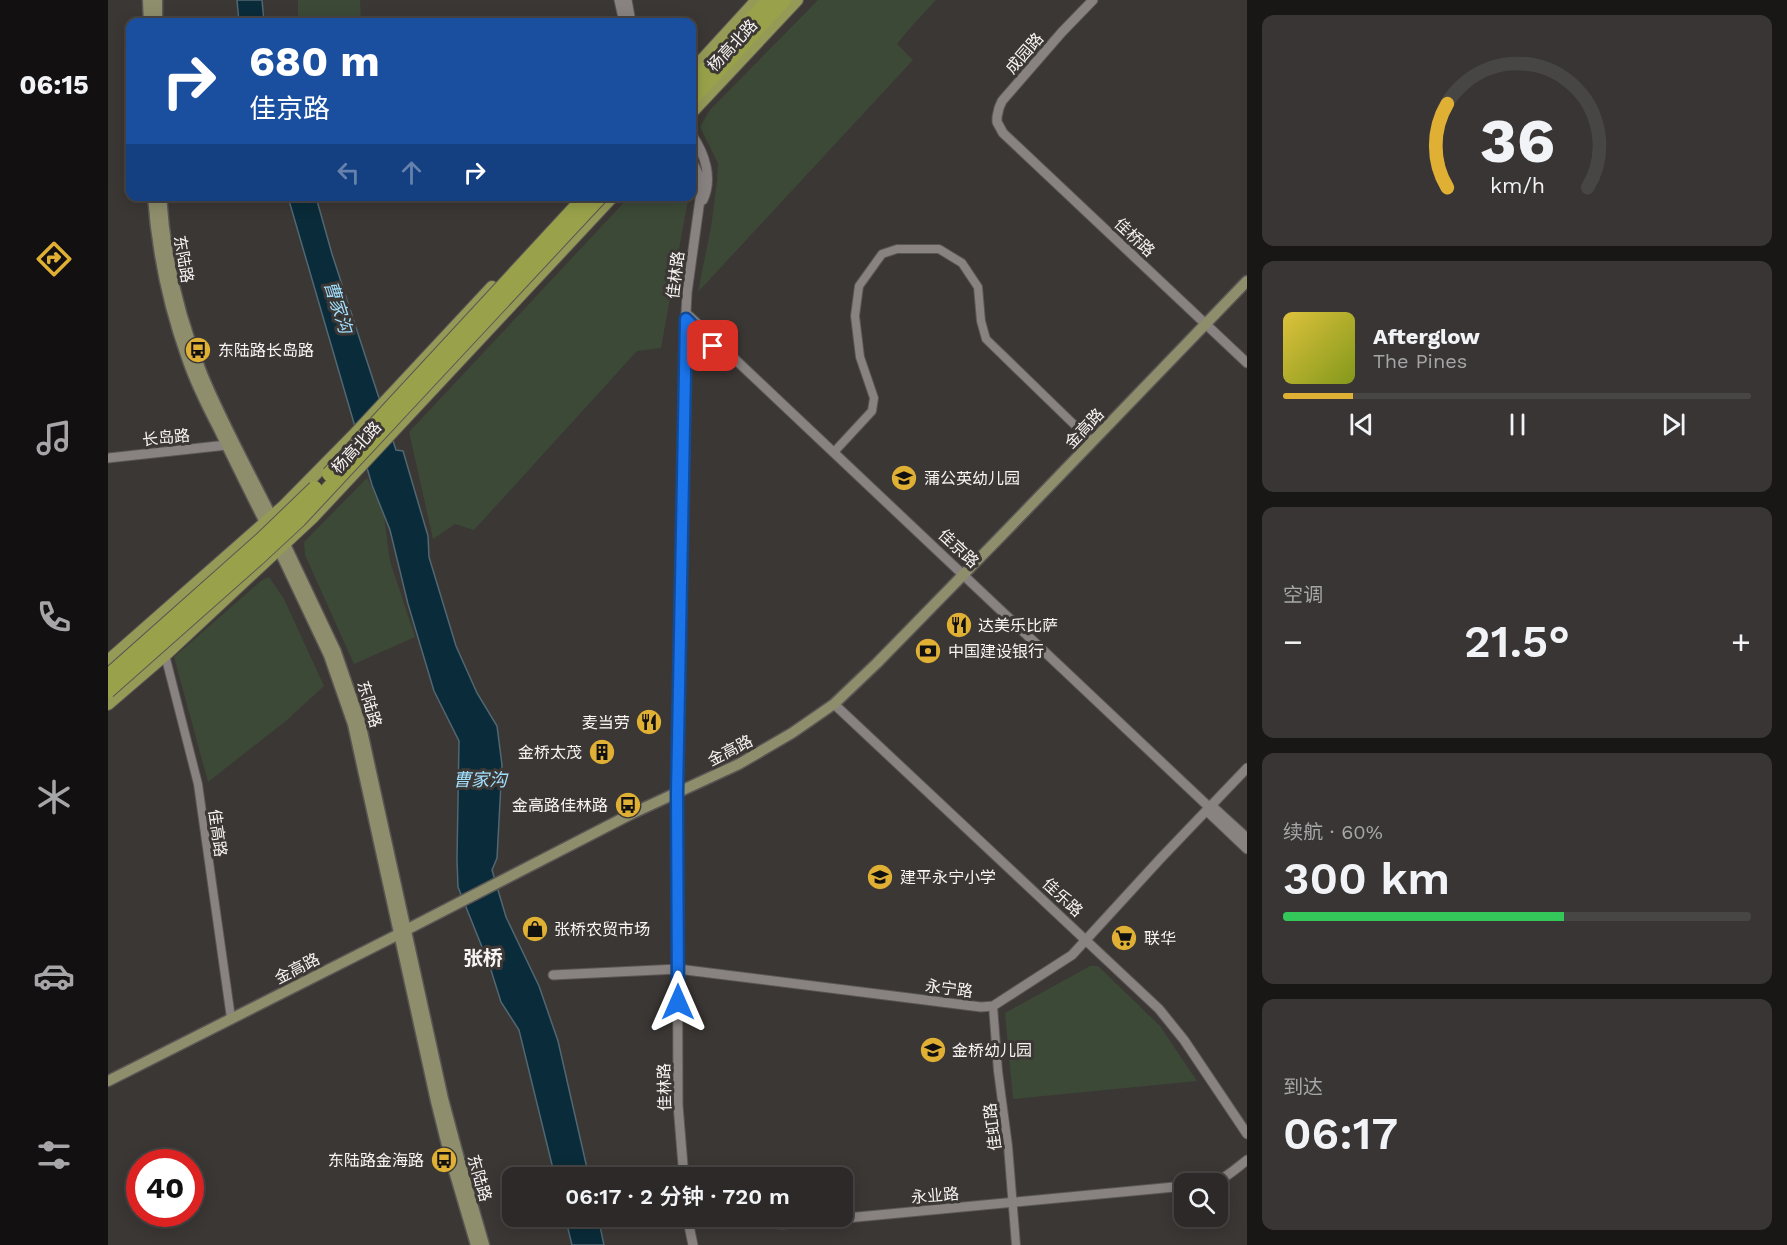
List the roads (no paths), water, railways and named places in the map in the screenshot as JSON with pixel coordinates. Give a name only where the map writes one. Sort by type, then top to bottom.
[{"type":"highway","name":"杨高北路","points":[[696,80],[769,0]]},
{"type":"highway","name":"杨高北路","points":[[696,95],[784,0]]},
{"type":"highway","name":"杨高北路","points":[[108,676],[305,500],[581,201]]},
{"type":"highway","name":"杨高北路","points":[[108,691],[299,520],[595,201]]},
{"type":"main road","points":[[148,0],[149,18]]},
{"type":"main road","points":[[157,0],[157,18]]},
{"type":"main road","name":"杨高北路","points":[[696,67],[757,0]]},
{"type":"main road","name":"杨高北路","points":[[696,108],[797,0]]},
{"type":"main road","name":"东陆路","points":[[154,201],[161,263],[174,321],[194,376],[227,445],[269,520]]},
{"type":"main road","name":"东陆路","points":[[161,201],[170,268],[188,338],[208,389],[319,632],[346,701],[443,1099],[484,1245]]},
{"type":"main road","name":"杨高北路","points":[[108,661],[269,520],[393,394],[572,201]]},
{"type":"main road","name":"杨高北路","points":[[108,704],[165,655],[313,517],[608,201]]},
{"type":"main road","name":"金高路","points":[[108,1081],[633,813],[740,764],[792,733],[834,704],[870,670],[1247,281]]},
{"type":"main road","name":"东陆路","points":[[402,932],[436,1101],[476,1245]]},
{"type":"street","points":[[619,0],[623,18]]},
{"type":"street","points":[[627,0],[630,18]]},
{"type":"street","name":"成园路","points":[[1002,133],[997,117],[1002,102],[1062,32],[1093,0]]},
{"type":"street","name":"佳桥路","points":[[1002,133],[1247,363]]},
{"type":"street","name":"佳林路","points":[[696,141],[707,168],[709,188],[700,205]]},
{"type":"street","name":"佳林路","points":[[683,1167],[678,1105],[677,793],[686,316],[687,289],[700,205],[700,180],[696,170]]},
{"type":"street","points":[[834,452],[872,411],[874,398],[860,357],[855,316],[859,286],[882,254],[897,249],[939,249],[962,263],[978,286],[981,321],[986,339],[1091,441]]},
{"type":"street","name":"佳京路","points":[[686,316],[834,452],[962,575]]},
{"type":"street","name":"佳京路","points":[[686,316],[1210,808],[1247,838]]},
{"type":"street","name":"长岛路","points":[[108,458],[227,445]]},
{"type":"street","name":"佳高路","points":[[165,655],[198,784],[231,1018]]},
{"type":"street","name":"佳乐路","points":[[834,704],[1087,940],[1169,1020],[1247,1134]]},
{"type":"street","name":"永宁路","points":[[553,975],[678,969],[981,1007],[993,1006],[1072,955],[1247,768]]},
{"type":"street","name":"佳京路","points":[[1210,808],[1247,849]]},
{"type":"street","name":"佳虹路","points":[[993,1006],[1016,1245]]},
{"type":"street","points":[[1228,1175],[1247,1160]]},
{"type":"street","name":"永业路","points":[[853,1218],[1174,1187]]},
{"type":"street","points":[[689,1227],[693,1245]]},
{"type":"water","points":[[237,0],[262,0],[264,18],[239,18]]},
{"type":"water","name":"曹家沟","points":[[289,201],[317,201],[332,254],[396,450],[403,451],[428,536],[429,557],[456,646],[477,693],[497,726],[502,765],[497,858],[492,870],[506,917],[539,986],[558,1041],[587,1167],[553,1167],[519,1030],[501,1002],[490,967],[458,887],[459,741],[434,691],[408,604],[390,530],[372,485]]},
{"type":"water","points":[[568,1227],[600,1227],[604,1245],[572,1245]]},
{"type":"place","name":"东陆路长岛路","points":[[198,350]]},
{"type":"place","name":"蒲公英幼儿园","points":[[904,478]]},
{"type":"place","name":"达美乐比萨","points":[[959,625]]},
{"type":"place","name":"中国建设银行","points":[[928,651]]},
{"type":"place","name":"麦当劳","points":[[649,722]]},
{"type":"place","name":"金桥太茂","points":[[602,752]]},
{"type":"place","name":"金高路佳林路","points":[[628,805]]},
{"type":"place","name":"建平永宁小学","points":[[880,877]]},
{"type":"place","name":"张桥农贸市场","points":[[535,929]]},
{"type":"place","name":"联华","points":[[1124,938]]},
{"type":"place","name":"金桥幼儿园","points":[[933,1050]]},
{"type":"place","name":"东陆路金海路","points":[[444,1160]]},
{"type":"district","name":"张桥","points":[[483,958]]}]
